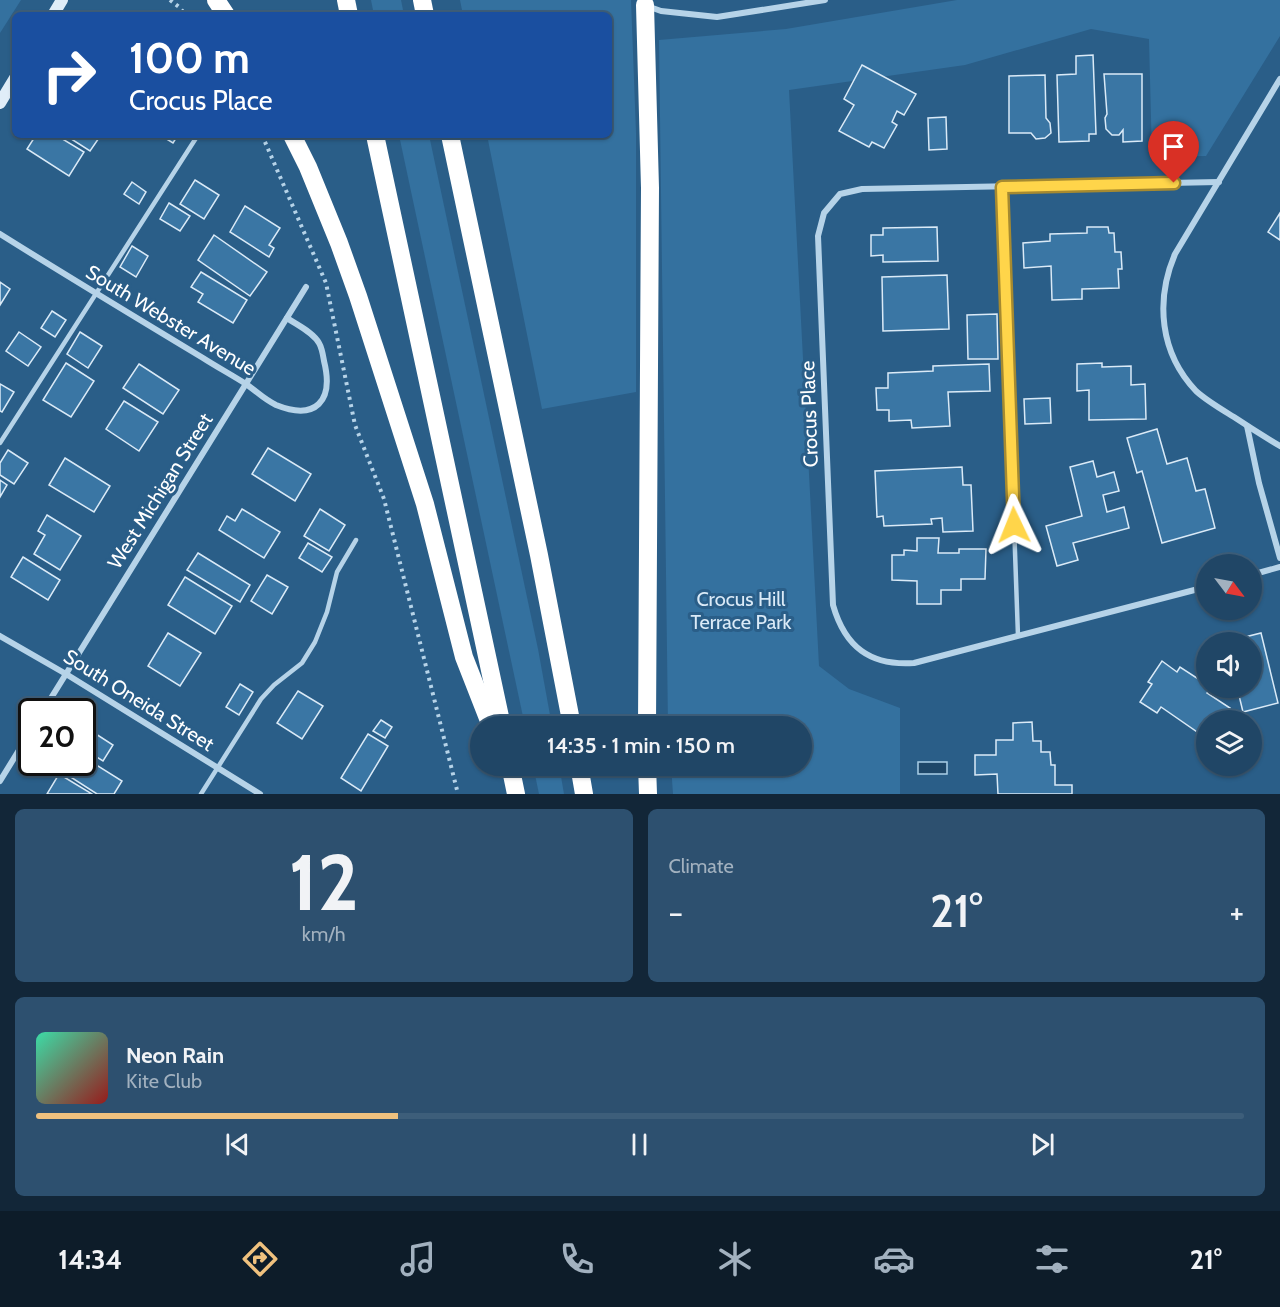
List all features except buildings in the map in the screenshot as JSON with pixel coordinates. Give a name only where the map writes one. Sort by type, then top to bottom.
[{"type":"highway","points":[[645,2],[650,188],[647,716]]},
{"type":"highway","points":[[294,138],[308,167],[358,296],[425,504],[464,657],[487,716]]},
{"type":"highway","points":[[376,138],[500,716]]},
{"type":"highway","points":[[451,138],[539,555],[570,716]]},
{"type":"highway","points":[[511,776],[516,791]]},
{"type":"highway","points":[[581,776],[584,794]]},
{"type":"highway","points":[[647,776],[648,794]]},
{"type":"street","points":[[645,2],[661,11],[717,17],[825,0]]},
{"type":"street","points":[[1280,79],[1175,254],[1168,270],[1163,296],[1163,322],[1169,347],[1180,370],[1196,391],[1280,447]]},
{"type":"street","points":[[0,103],[12,83]]},
{"type":"street","name":"Crocus Place","points":[[1196,590],[914,663],[898,664],[873,658],[858,649],[846,637],[833,605],[818,236],[824,213],[840,194],[862,189],[1219,182]]},
{"type":"street","name":"South Webster Avenue","points":[[0,234],[246,384],[273,404],[292,411],[306,411],[316,406],[325,394],[328,384],[327,377],[320,345],[313,336],[287,318]]},
{"type":"street","name":"West Michigan Street","points":[[51,698],[306,287]]},
{"type":"street","points":[[1247,426],[1259,483],[1280,558]]},
{"type":"street","points":[[1262,572],[1280,567]]},
{"type":"street","name":"South Oneida Street","points":[[0,636],[66,674],[260,794]]},
{"type":"street","points":[[0,781],[18,752]]},
{"type":"lane","points":[[0,442],[196,138]]},
{"type":"lane","points":[[1002,187],[1018,636]]},
{"type":"lane","points":[[201,794],[261,699],[274,685],[302,663],[315,642],[327,612],[337,572],[356,540]]},
{"type":"path","points":[[170,0],[183,12]]},
{"type":"path","points":[[263,138],[326,283],[355,425],[384,499],[458,794]]},
{"type":"green space","points":[[0,0],[21,0],[12,12],[0,33]]},
{"type":"green space","points":[[371,0],[401,0],[403,12],[373,12]]},
{"type":"green space","points":[[460,0],[631,0],[636,133],[636,392],[542,409],[488,138],[612,138],[612,12],[462,12]]},
{"type":"green space","name":"Crocus Hill Terrace Park","points":[[957,0],[1280,0],[1280,36],[1206,156],[1152,157],[1149,39],[1091,29],[965,65],[789,90],[819,666],[849,689],[900,708],[900,794],[673,794],[672,776],[812,776],[812,716],[668,716],[659,40],[786,29]]},
{"type":"green space","points":[[400,138],[430,138],[550,716],[523,716]]},
{"type":"green space","points":[[535,776],[561,776],[564,794],[539,794]]},
{"type":"shaded area","points":[[918,762],[947,762],[947,774],[918,774]]},
{"type":"route","points":[[1014,525],[1002,187],[1174,183]]}]
